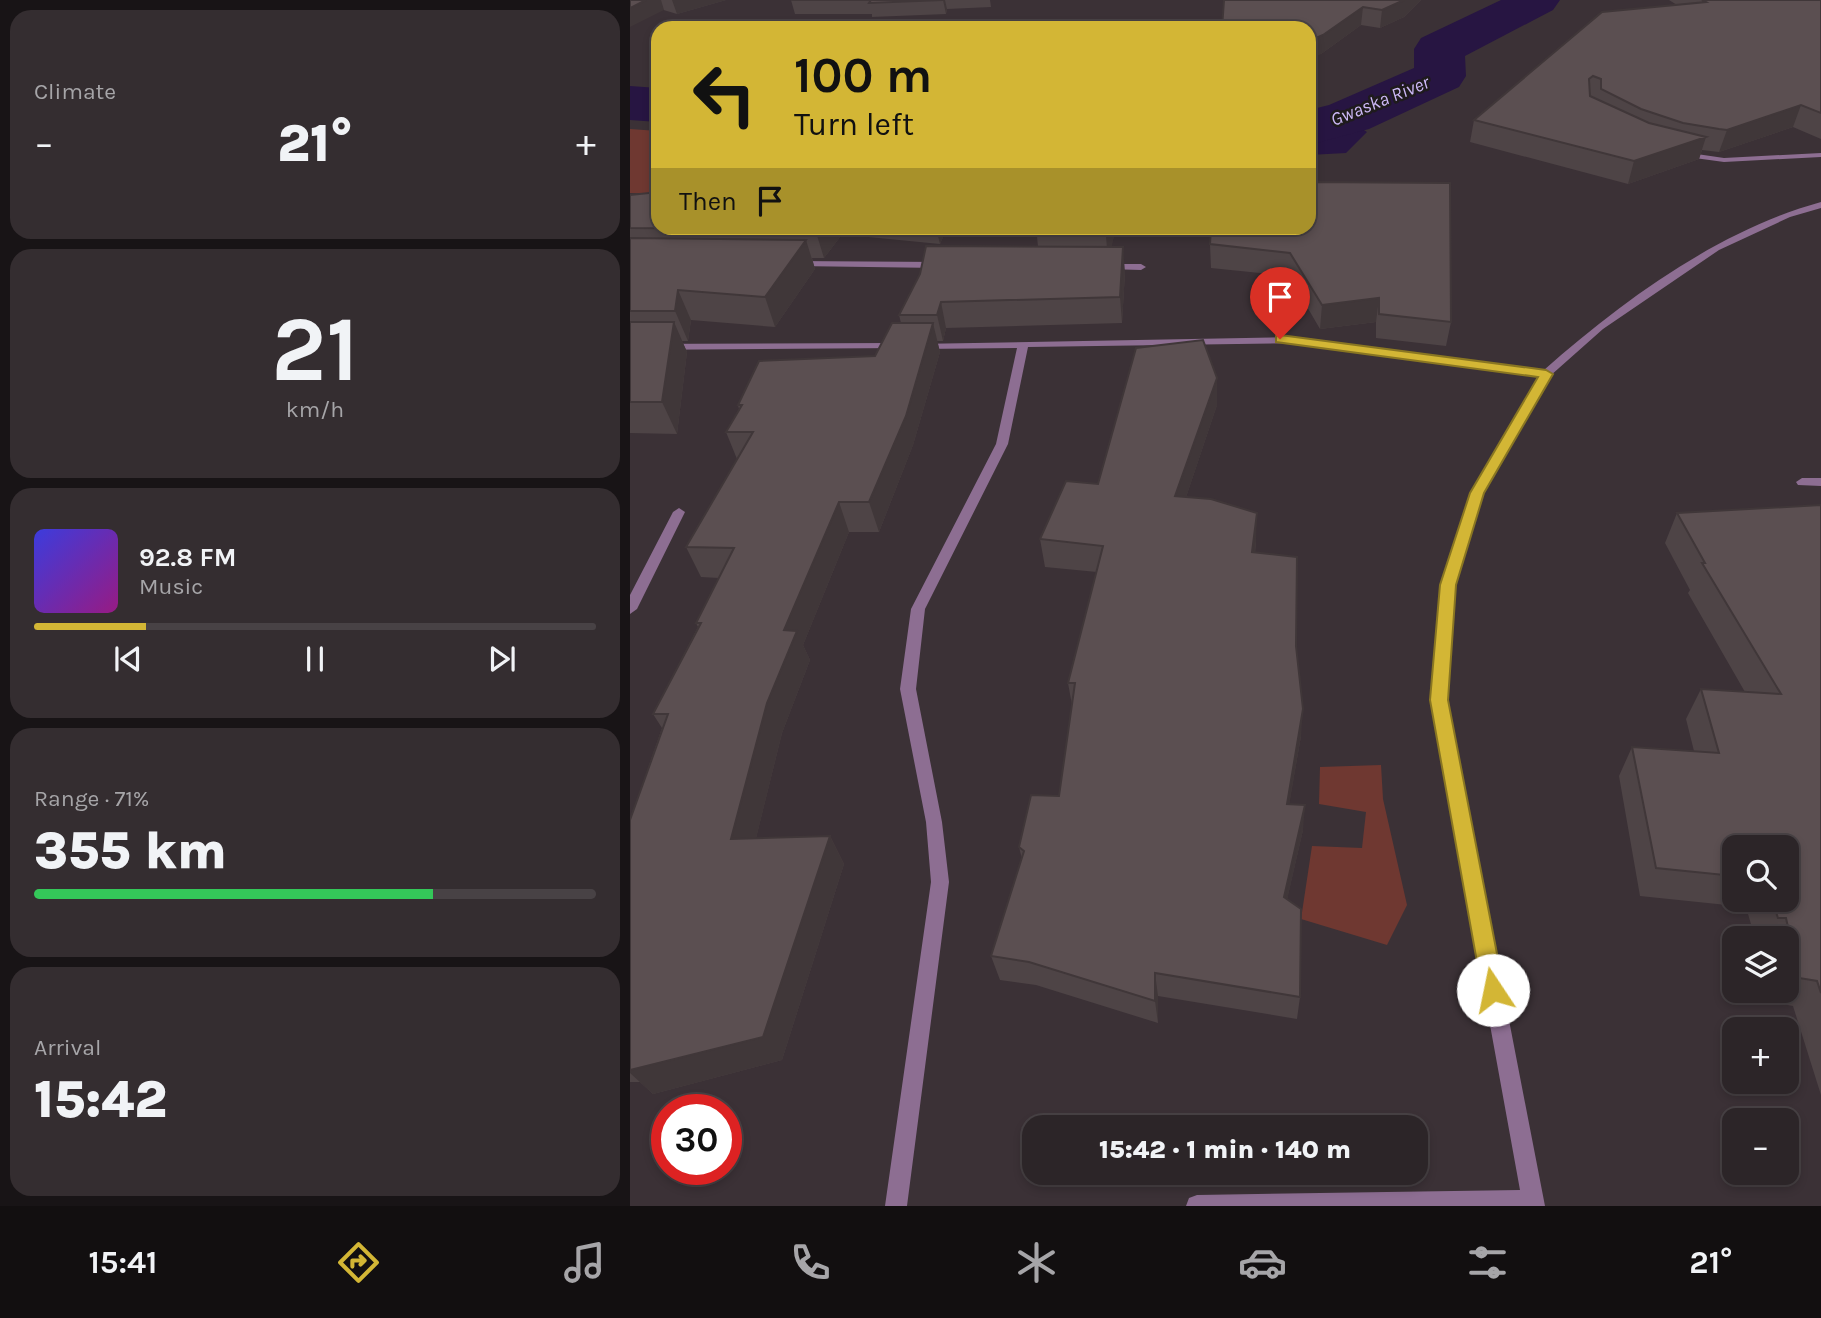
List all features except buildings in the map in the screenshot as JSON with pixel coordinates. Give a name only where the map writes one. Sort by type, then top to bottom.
[{"type":"street","points":[[1669,150],[1724,160],[1821,155]]},
{"type":"street","points":[[1197,1206],[1533,1203],[1439,700],[1448,585],[1477,493],[1546,374],[1599,327],[1716,248],[1787,215],[1821,205]]},
{"type":"street","points":[[782,263],[947,265]]},
{"type":"street","points":[[1099,266],[1140,267]]},
{"type":"street","points":[[630,347],[1023,346],[1298,340],[1546,374]]},
{"type":"street","points":[[896,1206],[940,881],[934,822],[908,689],[918,609],[1002,443],[1023,346]]},
{"type":"street","points":[[1802,482],[1821,482]]},
{"type":"street","points":[[630,609],[679,512]]},
{"type":"shaded area","points":[[1348,120],[1367,132],[1346,153],[1316,155],[1316,130]]},
{"type":"shaded area","points":[[630,129],[651,130],[651,194],[630,193]]},
{"type":"shaded area","points":[[1381,765],[1383,799],[1407,905],[1387,945],[1301,919],[1312,846],[1362,848],[1366,812],[1319,804],[1320,767]]},
{"type":"waterway","name":"Gwaska River","points":[[1316,126],[1349,117],[1440,76],[1439,49],[1537,0]]},
{"type":"waterway","name":"Gwaska River","points":[[630,103],[651,104]]},
{"type":"route","points":[[1280,339],[1546,374],[1477,493],[1448,585],[1439,700],[1493,990]]}]
